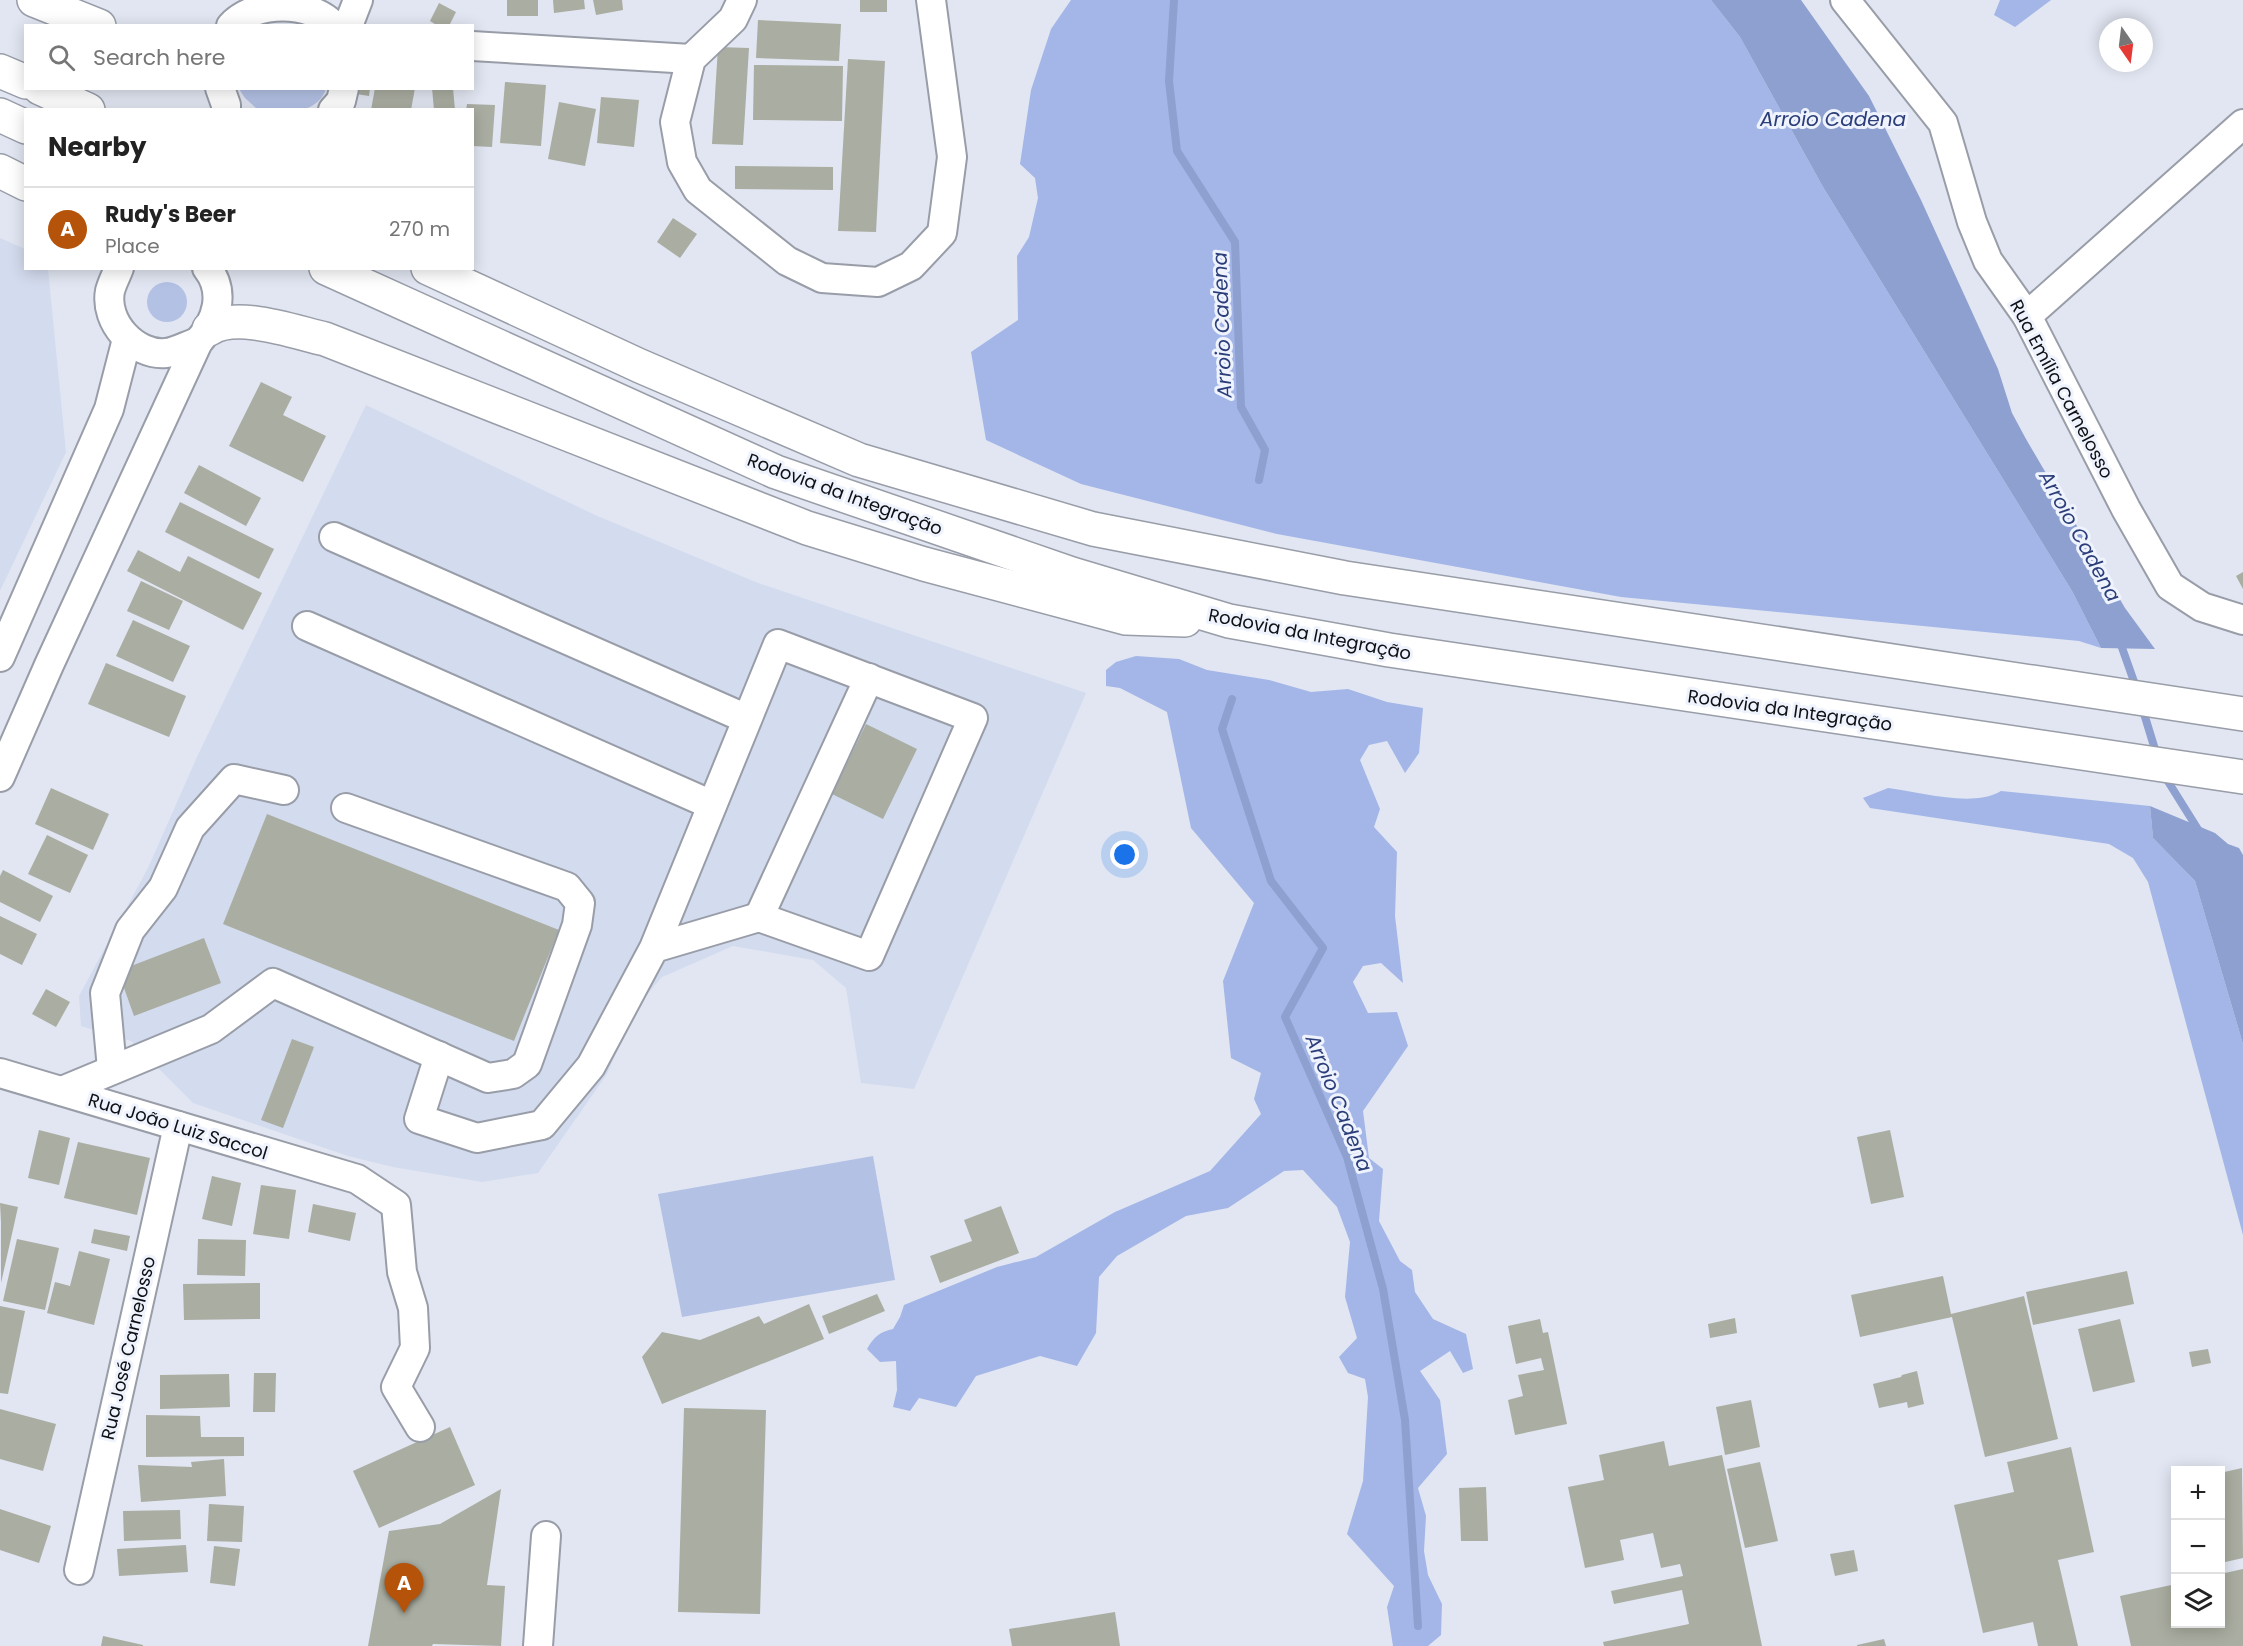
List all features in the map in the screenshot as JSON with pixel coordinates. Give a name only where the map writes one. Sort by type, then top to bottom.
[{"type":"highway","points":[[34,0],[94,24]]},
{"type":"highway","points":[[0,71],[24,81]]},
{"type":"highway","points":[[44,90],[84,108]]},
{"type":"highway","points":[[0,115],[24,126]]},
{"type":"highway","points":[[0,171],[24,183]]},
{"type":"highway","name":"Rodovia da Integração","points":[[330,270],[776,472],[1072,574],[1229,621],[1389,651],[2243,777]]},
{"type":"highway","name":"Rodovia da Integração","points":[[432,270],[640,366],[860,460],[1093,529],[1345,578],[2235,713]]},
{"type":"highway","points":[[203,335],[219,323],[257,323],[325,339],[807,528],[924,564],[1126,618],[1229,621]]},
{"type":"street","points":[[349,24],[358,0]]},
{"type":"street","points":[[742,0],[733,19],[691,59],[675,122],[682,162],[698,190],[787,261],[822,278],[878,282],[911,266],[942,233],[952,156],[931,0]]},
{"type":"street","name":"Rua Emília Carnelosso","points":[[1845,0],[1943,123],[1972,222],[1988,261],[2027,316],[2126,509],[2170,586],[2202,607],[2243,620]]},
{"type":"street","points":[[233,24],[250,9],[270,2],[291,1],[312,7],[332,24]]},
{"type":"street","points":[[474,46],[691,59]]},
{"type":"street","points":[[335,108],[341,101],[344,90]]},
{"type":"street","points":[[2027,316],[2243,124]]},
{"type":"street","points":[[118,270],[110,292],[113,318],[128,339],[146,350],[167,353],[203,335]]},
{"type":"street","points":[[0,777],[49,665],[219,301],[214,272]]},
{"type":"street","points":[[0,657],[109,410],[128,339]]},
{"type":"street","points":[[334,537],[747,719]]},
{"type":"street","points":[[307,626],[712,805]]},
{"type":"street","points":[[439,1056],[419,1119],[477,1137],[542,1125],[591,1066],[654,948],[778,644],[973,718],[869,956],[759,918],[654,948]]},
{"type":"street","points":[[759,918],[869,678]]},
{"type":"street","points":[[112,1070],[105,993],[130,930],[163,888],[190,828],[234,779],[284,790]]},
{"type":"street","points":[[62,1091],[210,1029],[273,983],[488,1078],[513,1074],[527,1064],[578,925],[580,903],[567,887],[346,808]]},
{"type":"street","name":"Rua João Luiz Saccol","points":[[0,1073],[357,1179],[396,1205],[402,1272],[413,1308],[415,1348],[396,1387],[420,1427]]},
{"type":"street","name":"Rua José Carnelosso","points":[[79,1570],[178,1126]]},
{"type":"street","points":[[538,1646],[546,1536]]},
{"type":"shaded area","points":[[1071,0],[1711,0],[1740,37],[1823,187],[2072,591],[2101,648],[2079,641],[1621,597],[1277,534],[1081,484],[986,440],[971,352],[1018,320],[1017,256],[1029,237],[1038,198],[1035,178],[1020,164],[1031,90],[1051,29]]},
{"type":"shaded area","points":[[2000,0],[2051,0],[2015,27],[1994,15]]},
{"type":"shaded area","points":[[240,90],[325,90],[321,98],[306,108],[256,108]]},
{"type":"shaded area","points":[[0,238],[24,249],[24,270],[48,270],[66,452],[0,591]]},
{"type":"shaded area","points":[[167,282],[181,288],[187,302],[181,316],[167,322],[153,316],[147,302],[153,288]]},
{"type":"shaded area","points":[[366,405],[595,515],[758,583],[1086,693],[914,1089],[861,1083],[846,988],[813,960],[733,946],[662,977],[636,1007],[607,1074],[538,1173],[482,1182],[393,1167],[348,1156],[193,1103],[131,1041],[81,1026],[79,996],[148,868],[197,757]]},
{"type":"shaded area","points":[[1136,656],[1179,659],[1207,670],[1269,680],[1311,692],[1348,689],[1387,702],[1423,708],[1419,753],[1405,773],[1387,741],[1369,745],[1360,760],[1380,809],[1374,827],[1397,852],[1395,916],[1403,983],[1381,963],[1363,966],[1353,982],[1368,1013],[1397,1012],[1408,1046],[1363,1111],[1369,1158],[1383,1169],[1379,1221],[1400,1261],[1412,1270],[1415,1292],[1433,1319],[1466,1334],[1473,1369],[1463,1373],[1450,1351],[1420,1371],[1440,1400],[1447,1454],[1418,1488],[1426,1516],[1424,1551],[1428,1575],[1442,1604],[1441,1635],[1428,1646],[1393,1646],[1387,1607],[1394,1586],[1347,1534],[1363,1481],[1368,1397],[1365,1379],[1348,1373],[1339,1357],[1357,1338],[1345,1297],[1350,1242],[1337,1207],[1303,1170],[1284,1171],[1228,1208],[1186,1216],[1117,1256],[1099,1277],[1096,1333],[1077,1366],[1040,1356],[976,1376],[956,1407],[919,1398],[910,1411],[893,1407],[897,1390],[896,1361],[880,1362],[867,1349],[877,1336],[893,1329],[904,1305],[997,1267],[1036,1257],[1115,1212],[1210,1171],[1261,1114],[1254,1099],[1261,1073],[1231,1058],[1223,981],[1254,903],[1191,828],[1167,712],[1120,688],[1106,686],[1106,670],[1116,662]]},
{"type":"shaded area","points":[[1888,788],[1961,799],[1989,796],[2001,791],[2150,806],[2153,838],[2195,881],[2243,1044],[2243,1235],[2148,882],[2133,858],[2109,844],[1870,808],[1863,798]]},
{"type":"shaded area","points":[[873,1156],[895,1280],[682,1317],[658,1194]]},
{"type":"water","name":"Arroio Cadena","points":[[1711,0],[1801,0],[1869,96],[1921,200],[1998,369],[2012,413],[2125,608],[2155,649],[2101,648],[2072,591],[1823,187],[1740,37]]},
{"type":"water","points":[[2150,806],[2215,833],[2228,844],[2239,848],[2243,855],[2243,1044],[2195,881],[2153,838]]},
{"type":"building","points":[[507,0],[538,0],[538,16],[507,16]]},
{"type":"building","points":[[553,0],[584,0],[585,9],[554,13]]},
{"type":"building","points":[[593,0],[622,0],[623,10],[596,15]]},
{"type":"building","points":[[860,0],[887,0],[887,12],[860,12]]},
{"type":"building","points":[[439,3],[456,12],[450,24],[435,24],[430,21]]},
{"type":"building","points":[[758,20],[841,24],[839,61],[756,58]]},
{"type":"building","points":[[718,47],[749,48],[743,145],[712,144]]},
{"type":"building","points":[[848,59],[885,61],[876,232],[838,231]]},
{"type":"building","points":[[754,65],[843,66],[842,121],[753,120]]},
{"type":"building","points":[[505,82],[546,85],[541,146],[500,143]]},
{"type":"building","points":[[351,90],[370,90],[369,96],[350,93]]},
{"type":"building","points":[[375,90],[415,90],[411,108],[371,108]]},
{"type":"building","points":[[432,90],[453,90],[455,108],[434,108]]},
{"type":"building","points":[[601,97],[639,100],[634,147],[597,143]]},
{"type":"building","points":[[559,102],[596,109],[585,166],[548,159]]},
{"type":"building","points":[[467,104],[495,105],[492,147],[474,146],[474,108],[466,108]]},
{"type":"building","points":[[735,166],[833,167],[833,190],[735,189]]},
{"type":"building","points":[[673,218],[697,234],[680,258],[657,242]]},
{"type":"building","points":[[261,382],[292,397],[283,415],[326,436],[303,482],[229,446]]},
{"type":"building","points":[[199,465],[261,498],[246,526],[184,493]]},
{"type":"building","points":[[180,502],[274,549],[259,579],[165,532]]},
{"type":"building","points":[[138,550],[180,572],[188,556],[262,593],[243,630],[127,571]]},
{"type":"building","points":[[2243,572],[2243,589],[2236,576]]},
{"type":"building","points":[[141,581],[183,601],[169,630],[127,611]]},
{"type":"building","points":[[133,620],[190,646],[173,682],[116,656]]},
{"type":"building","points":[[106,663],[186,696],[169,737],[88,704]]},
{"type":"building","points":[[866,724],[917,749],[883,819],[832,794]]},
{"type":"building","points":[[51,788],[109,814],[93,850],[35,824]]},
{"type":"building","points":[[267,814],[559,930],[514,1041],[223,924]]},
{"type":"building","points":[[47,835],[88,855],[70,893],[28,874]]},
{"type":"building","points":[[3,870],[53,896],[40,922],[0,902],[0,876]]},
{"type":"building","points":[[0,916],[37,934],[22,965],[0,954]]},
{"type":"building","points":[[204,938],[221,983],[134,1016],[118,971]]},
{"type":"building","points":[[46,989],[70,1002],[56,1027],[32,1014]]},
{"type":"building","points":[[292,1039],[314,1047],[283,1128],[261,1120]]},
{"type":"building","points":[[39,1130],[70,1138],[59,1185],[28,1178]]},
{"type":"building","points":[[1890,1130],[1904,1197],[1871,1204],[1857,1137]]},
{"type":"building","points":[[78,1142],[150,1158],[137,1215],[64,1198]]},
{"type":"building","points":[[212,1176],[241,1183],[232,1226],[202,1219]]},
{"type":"building","points":[[261,1185],[296,1190],[289,1239],[253,1234]]},
{"type":"building","points":[[0,1203],[18,1207],[1,1283],[1,1222]]},
{"type":"building","points":[[313,1204],[356,1213],[350,1241],[308,1232]]},
{"type":"building","points":[[1001,1206],[1019,1253],[940,1283],[930,1256],[972,1241],[964,1220]]},
{"type":"building","points":[[94,1229],[130,1236],[127,1251],[91,1243]]},
{"type":"building","points":[[17,1239],[59,1248],[45,1310],[3,1301]]},
{"type":"building","points":[[198,1239],[246,1240],[245,1276],[197,1275]]},
{"type":"building","points":[[79,1251],[110,1259],[94,1325],[47,1313],[55,1282],[70,1286]]},
{"type":"building","points":[[2127,1271],[2134,1304],[2033,1325],[2026,1292]]},
{"type":"building","points":[[1943,1276],[1951,1314],[2024,1296],[2058,1439],[1985,1457],[1952,1317],[1860,1337],[1851,1295]]},
{"type":"building","points":[[260,1283],[260,1319],[184,1320],[183,1284]]},
{"type":"building","points":[[877,1294],[885,1311],[829,1334],[822,1316]]},
{"type":"building","points":[[809,1304],[824,1339],[662,1404],[642,1357],[662,1332],[700,1340],[759,1316],[764,1324]]},
{"type":"building","points":[[0,1306],[25,1311],[8,1394],[0,1393]]},
{"type":"building","points":[[1735,1318],[1737,1333],[1710,1338],[1708,1324]]},
{"type":"building","points":[[1540,1319],[1543,1333],[1548,1332],[1567,1424],[1515,1435],[1508,1400],[1523,1396],[1518,1375],[1544,1370],[1541,1358],[1516,1364],[1508,1326]]},
{"type":"building","points":[[2120,1319],[2135,1382],[2093,1392],[2078,1329]]},
{"type":"building","points":[[2208,1349],[2211,1363],[2192,1367],[2189,1352]]},
{"type":"building","points":[[1917,1371],[1924,1404],[1908,1408],[1907,1402],[1879,1408],[1873,1384]]},
{"type":"building","points":[[254,1373],[276,1373],[275,1412],[253,1412]]},
{"type":"building","points":[[229,1374],[230,1407],[160,1409],[160,1375]]},
{"type":"building","points":[[1751,1400],[1760,1447],[1725,1455],[1716,1407]]},
{"type":"building","points":[[684,1408],[766,1410],[760,1614],[678,1612]]},
{"type":"building","points":[[0,1409],[56,1424],[43,1471],[0,1459]]},
{"type":"building","points":[[146,1415],[200,1416],[201,1437],[244,1437],[244,1456],[146,1457]]},
{"type":"building","points":[[450,1427],[475,1485],[379,1528],[353,1471]]},
{"type":"building","points":[[1664,1441],[1669,1466],[1722,1455],[1762,1646],[1604,1646],[1603,1642],[1689,1624],[1682,1590],[1614,1604],[1611,1591],[1683,1576],[1680,1564],[1661,1568],[1653,1533],[1620,1540],[1624,1560],[1585,1568],[1568,1487],[1604,1480],[1599,1455]]},
{"type":"building","points":[[2071,1447],[2094,1552],[2058,1560],[2078,1646],[2038,1646],[2033,1622],[1983,1633],[1954,1505],[2014,1492],[2007,1462]]},
{"type":"building","points":[[224,1459],[226,1496],[141,1502],[138,1465],[192,1467],[191,1462]]},
{"type":"building","points":[[1760,1462],[1778,1541],[1745,1548],[1727,1469]]},
{"type":"building","points":[[2242,1468],[2243,1558],[2225,1562],[2225,1520],[2225,1472]]},
{"type":"building","points":[[1486,1487],[1488,1541],[1461,1541],[1459,1488]]},
{"type":"building","points":[[501,1489],[487,1585],[505,1586],[501,1646],[433,1644],[432,1646],[368,1646],[389,1531],[440,1524]]},
{"type":"building","points":[[209,1504],[244,1506],[242,1542],[207,1541]]},
{"type":"building","points":[[0,1509],[51,1526],[39,1563],[0,1550]]},
{"type":"building","points":[[180,1510],[181,1539],[124,1541],[123,1511]]},
{"type":"building","points":[[186,1545],[188,1572],[119,1576],[117,1549]]},
{"type":"building","points":[[214,1546],[240,1549],[235,1586],[210,1583]]},
{"type":"building","points":[[1854,1550],[1858,1571],[1835,1576],[1830,1554]]},
{"type":"building","points":[[2243,1569],[2243,1646],[2131,1646],[2120,1596],[2171,1585],[2171,1628],[2225,1628],[2225,1573]]},
{"type":"building","points":[[1115,1612],[1120,1646],[1012,1646],[1009,1629]]},
{"type":"building","points":[[103,1636],[143,1645],[143,1646],[101,1646]]},
{"type":"building","points":[[1884,1639],[1886,1646],[1857,1646],[1857,1645]]},
{"type":"waterway","name":"Arroio Cadena","points":[[1174,0],[1169,81],[1177,151],[1235,242],[1241,407],[1265,450],[1259,480]]},
{"type":"waterway","name":"Arroio Cadena","points":[[2120,642],[2137,690]]},
{"type":"waterway","name":"Arroio Cadena","points":[[1232,699],[1222,729],[1271,881],[1323,948],[1285,1017],[1347,1157],[1383,1289],[1405,1420],[1418,1626]]},
{"type":"waterway","name":"Arroio Cadena","points":[[2142,707],[2157,756]]},
{"type":"waterway","name":"Arroio Cadena","points":[[2164,775],[2199,831]]},
{"type":"place","name":"Rudy's Beer","points":[[404,1613]]}]
